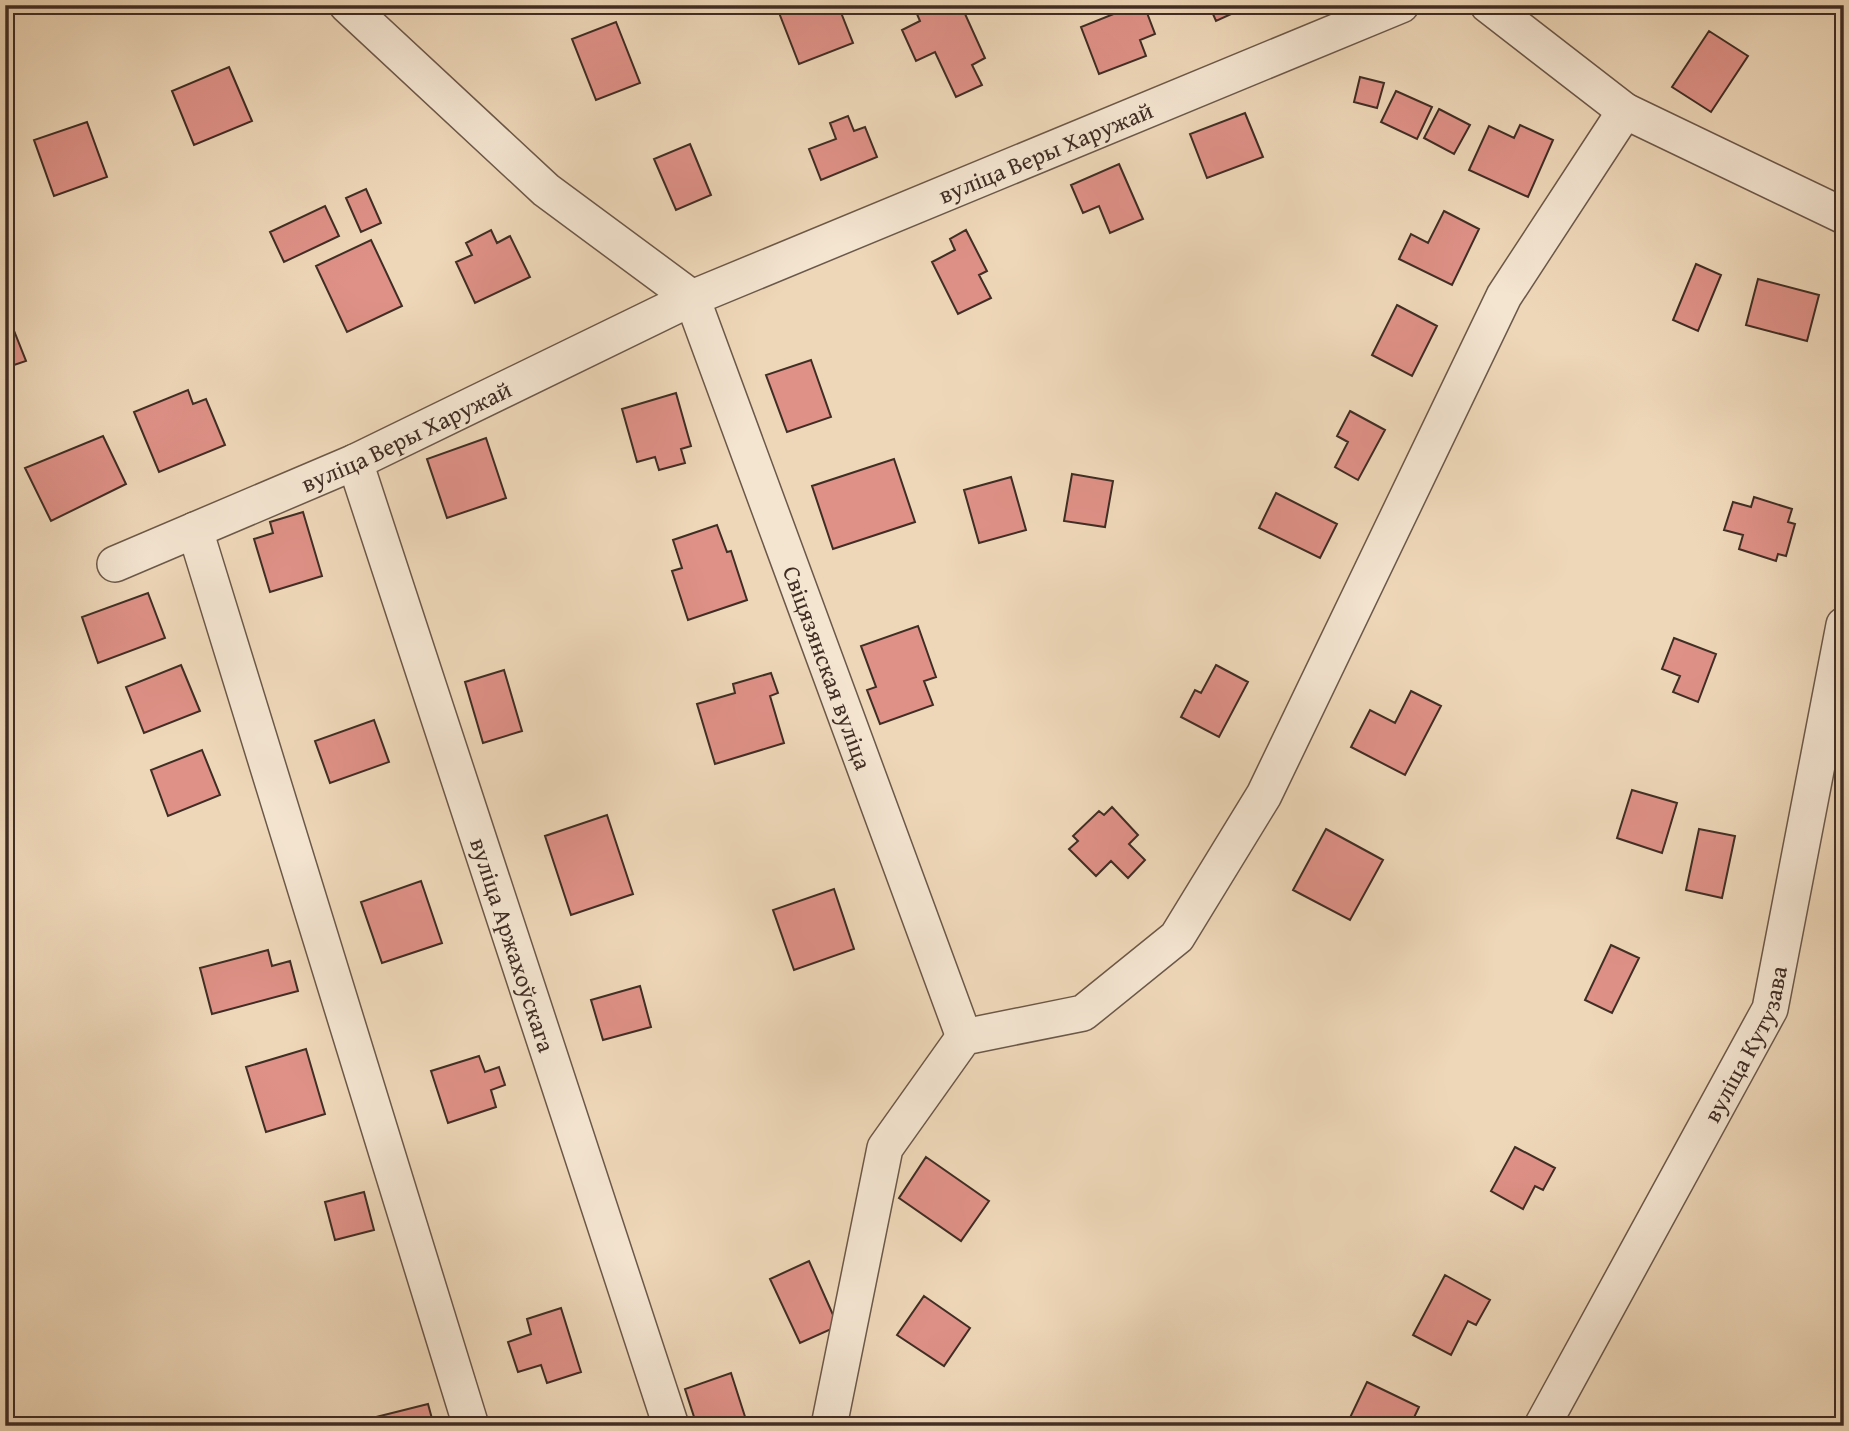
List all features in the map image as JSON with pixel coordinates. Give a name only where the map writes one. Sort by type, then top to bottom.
[{"type":"street","points":[[347,5],[546,190],[692,298]]},
{"type":"street","name":"вуліца Веры Харужай","points":[[115,564],[355,463],[692,298],[1401,5]]},
{"type":"street","points":[[1488,5],[1625,111],[1844,216]]},
{"type":"street","points":[[829,1426],[885,1148],[964,1037],[1083,1013],[1177,937],[1264,795],[1504,296],[1625,111]]},
{"type":"street","name":"Свіцязянская вуліца","points":[[692,298],[964,1037]]},
{"type":"street","name":"вуліца Аржахоўскага","points":[[355,463],[671,1426]]},
{"type":"street","points":[[195,530],[471,1426]]},
{"type":"street","name":"вуліца Кутузава","points":[[1542,1426],[1770,1009],[1844,625]]},
{"type":"building","points":[[776,5],[838,5],[853,43],[799,64]]},
{"type":"building","points":[[961,5],[985,58],[972,65],[982,85],[956,97],[935,52],[916,61],[902,30],[920,21],[914,7]]},
{"type":"building","points":[[1136,5],[1144,5],[1155,34],[1140,40],[1146,56],[1099,74],[1081,27]]},
{"type":"building","points":[[1209,5],[1251,5],[1216,21]]},
{"type":"building","points":[[616,22],[640,83],[596,100],[572,39]]},
{"type":"building","points":[[1709,31],[1748,56],[1711,112],[1672,87]]},
{"type":"building","points":[[229,67],[252,121],[194,145],[172,91]]},
{"type":"building","points":[[1360,77],[1384,83],[1377,108],[1354,102]]},
{"type":"building","points":[[1396,91],[1432,107],[1417,139],[1381,122]]},
{"type":"building","points":[[1439,109],[1470,125],[1454,154],[1424,138]]},
{"type":"building","points":[[1245,113],[1263,157],[1207,178],[1190,134]]},
{"type":"building","points":[[848,116],[854,131],[865,127],[877,157],[821,180],[809,149],[836,139],[830,123]]},
{"type":"building","points":[[87,122],[107,177],[54,196],[34,140]]},
{"type":"building","points":[[1520,125],[1553,140],[1528,197],[1469,170],[1489,126],[1514,138]]},
{"type":"building","points":[[690,144],[711,195],[676,210],[654,159]]},
{"type":"building","points":[[1119,164],[1143,219],[1110,233],[1099,206],[1083,213],[1071,185]]},
{"type":"building","points":[[366,189],[381,223],[361,232],[346,198]]},
{"type":"building","points":[[325,206],[339,236],[284,262],[270,232]]},
{"type":"building","points":[[1444,211],[1479,229],[1452,285],[1399,259],[1411,234],[1428,243]]},
{"type":"building","points":[[491,230],[497,243],[510,236],[530,277],[475,303],[456,262],[472,255],[466,243]]},
{"type":"building","points":[[966,230],[987,271],[979,275],[991,298],[958,314],[932,262],[955,250],[950,239]]},
{"type":"building","points":[[371,240],[402,306],[347,332],[316,266]]},
{"type":"building","points":[[1696,264],[1721,275],[1698,331],[1673,320]]},
{"type":"building","points":[[1758,279],[1819,295],[1807,341],[1746,325]]},
{"type":"building","points":[[1397,305],[1437,326],[1412,376],[1372,355]]},
{"type":"building","points":[[5,308],[26,361],[5,368]]},
{"type":"building","points":[[811,360],[831,417],[787,432],[766,375]]},
{"type":"building","points":[[188,390],[193,404],[206,399],[225,445],[159,472],[134,412]]},
{"type":"building","points":[[676,393],[691,446],[681,449],[685,463],[659,470],[655,457],[637,462],[622,409]]},
{"type":"building","points":[[1350,411],[1385,430],[1358,480],[1335,467],[1348,442],[1337,436]]},
{"type":"building","points":[[103,436],[126,484],[51,521],[25,468]]},
{"type":"building","points":[[486,438],[506,498],[447,518],[427,459]]},
{"type":"building","points":[[894,459],[915,522],[833,549],[812,486]]},
{"type":"building","points":[[1072,474],[1113,481],[1105,527],[1064,521]]},
{"type":"building","points":[[1011,477],[1026,530],[979,543],[964,490]]},
{"type":"building","points":[[1276,493],[1337,524],[1320,558],[1259,528]]},
{"type":"building","points":[[1754,497],[1792,509],[1788,522],[1795,524],[1786,556],[1778,554],[1776,561],[1739,549],[1743,535],[1724,530],[1733,502],[1751,507]]},
{"type":"building","points":[[303,512],[322,576],[270,592],[254,539],[273,533],[270,522]]},
{"type":"building","points":[[717,525],[727,552],[731,551],[747,600],[688,620],[672,571],[682,568],[673,540]]},
{"type":"building","points":[[148,593],[165,638],[98,663],[82,617]]},
{"type":"building","points":[[918,626],[936,677],[924,681],[933,705],[880,724],[867,690],[876,687],[861,646]]},
{"type":"building","points":[[1674,638],[1716,654],[1698,702],[1673,692],[1680,676],[1662,669]]},
{"type":"building","points":[[181,665],[200,711],[144,733],[126,687]]},
{"type":"building","points":[[1216,665],[1248,682],[1219,737],[1181,717],[1195,690],[1201,693]]},
{"type":"building","points":[[504,670],[522,731],[483,743],[465,682]]},
{"type":"building","points":[[771,673],[778,693],[770,696],[784,743],[715,764],[697,704],[735,693],[733,684]]},
{"type":"building","points":[[1411,691],[1441,706],[1405,775],[1351,747],[1370,710],[1395,723]]},
{"type":"building","points":[[374,720],[389,762],[330,783],[315,741]]},
{"type":"building","points":[[202,750],[220,795],[168,816],[151,770]]},
{"type":"building","points":[[1632,790],[1677,803],[1662,853],[1617,838]]},
{"type":"building","points":[[1112,807],[1138,835],[1129,844],[1145,860],[1128,878],[1111,861],[1096,876],[1069,849],[1078,841],[1073,836],[1099,811],[1104,815]]},
{"type":"building","points":[[607,815],[633,894],[571,915],[545,836]]},
{"type":"building","points":[[1326,829],[1383,860],[1350,920],[1293,890]]},
{"type":"building","points":[[1699,829],[1735,836],[1722,898],[1686,890]]},
{"type":"building","points":[[421,881],[442,943],[382,963],[361,902]]},
{"type":"building","points":[[834,889],[854,949],[794,970],[773,910]]},
{"type":"building","points":[[1611,945],[1639,958],[1612,1013],[1585,1000]]},
{"type":"building","points":[[268,950],[272,966],[290,961],[298,991],[212,1014],[200,968]]},
{"type":"building","points":[[640,986],[651,1027],[603,1040],[591,1000]]},
{"type":"building","points":[[306,1049],[325,1114],[266,1132],[246,1067]]},
{"type":"building","points":[[479,1056],[485,1072],[499,1067],[505,1085],[491,1090],[496,1107],[448,1123],[431,1071]]},
{"type":"building","points":[[1515,1147],[1555,1168],[1543,1190],[1535,1186],[1523,1209],[1491,1191]]},
{"type":"building","points":[[926,1157],[989,1201],[961,1241],[899,1198]]},
{"type":"building","points":[[364,1192],[374,1230],[335,1240],[325,1202]]},
{"type":"building","points":[[809,1261],[838,1326],[800,1343],[770,1279]]},
{"type":"building","points":[[1445,1275],[1490,1300],[1476,1325],[1468,1321],[1451,1355],[1413,1335]]},
{"type":"building","points":[[924,1296],[970,1328],[944,1366],[897,1335]]},
{"type":"building","points":[[561,1308],[581,1372],[547,1383],[541,1365],[518,1372],[508,1342],[531,1334],[527,1319]]},
{"type":"building","points":[[731,1373],[748,1426],[697,1426],[685,1389]]},
{"type":"building","points":[[1367,1382],[1419,1407],[1410,1426],[1346,1426]]},
{"type":"building","points":[[428,1404],[434,1426],[348,1426],[348,1424]]}]
